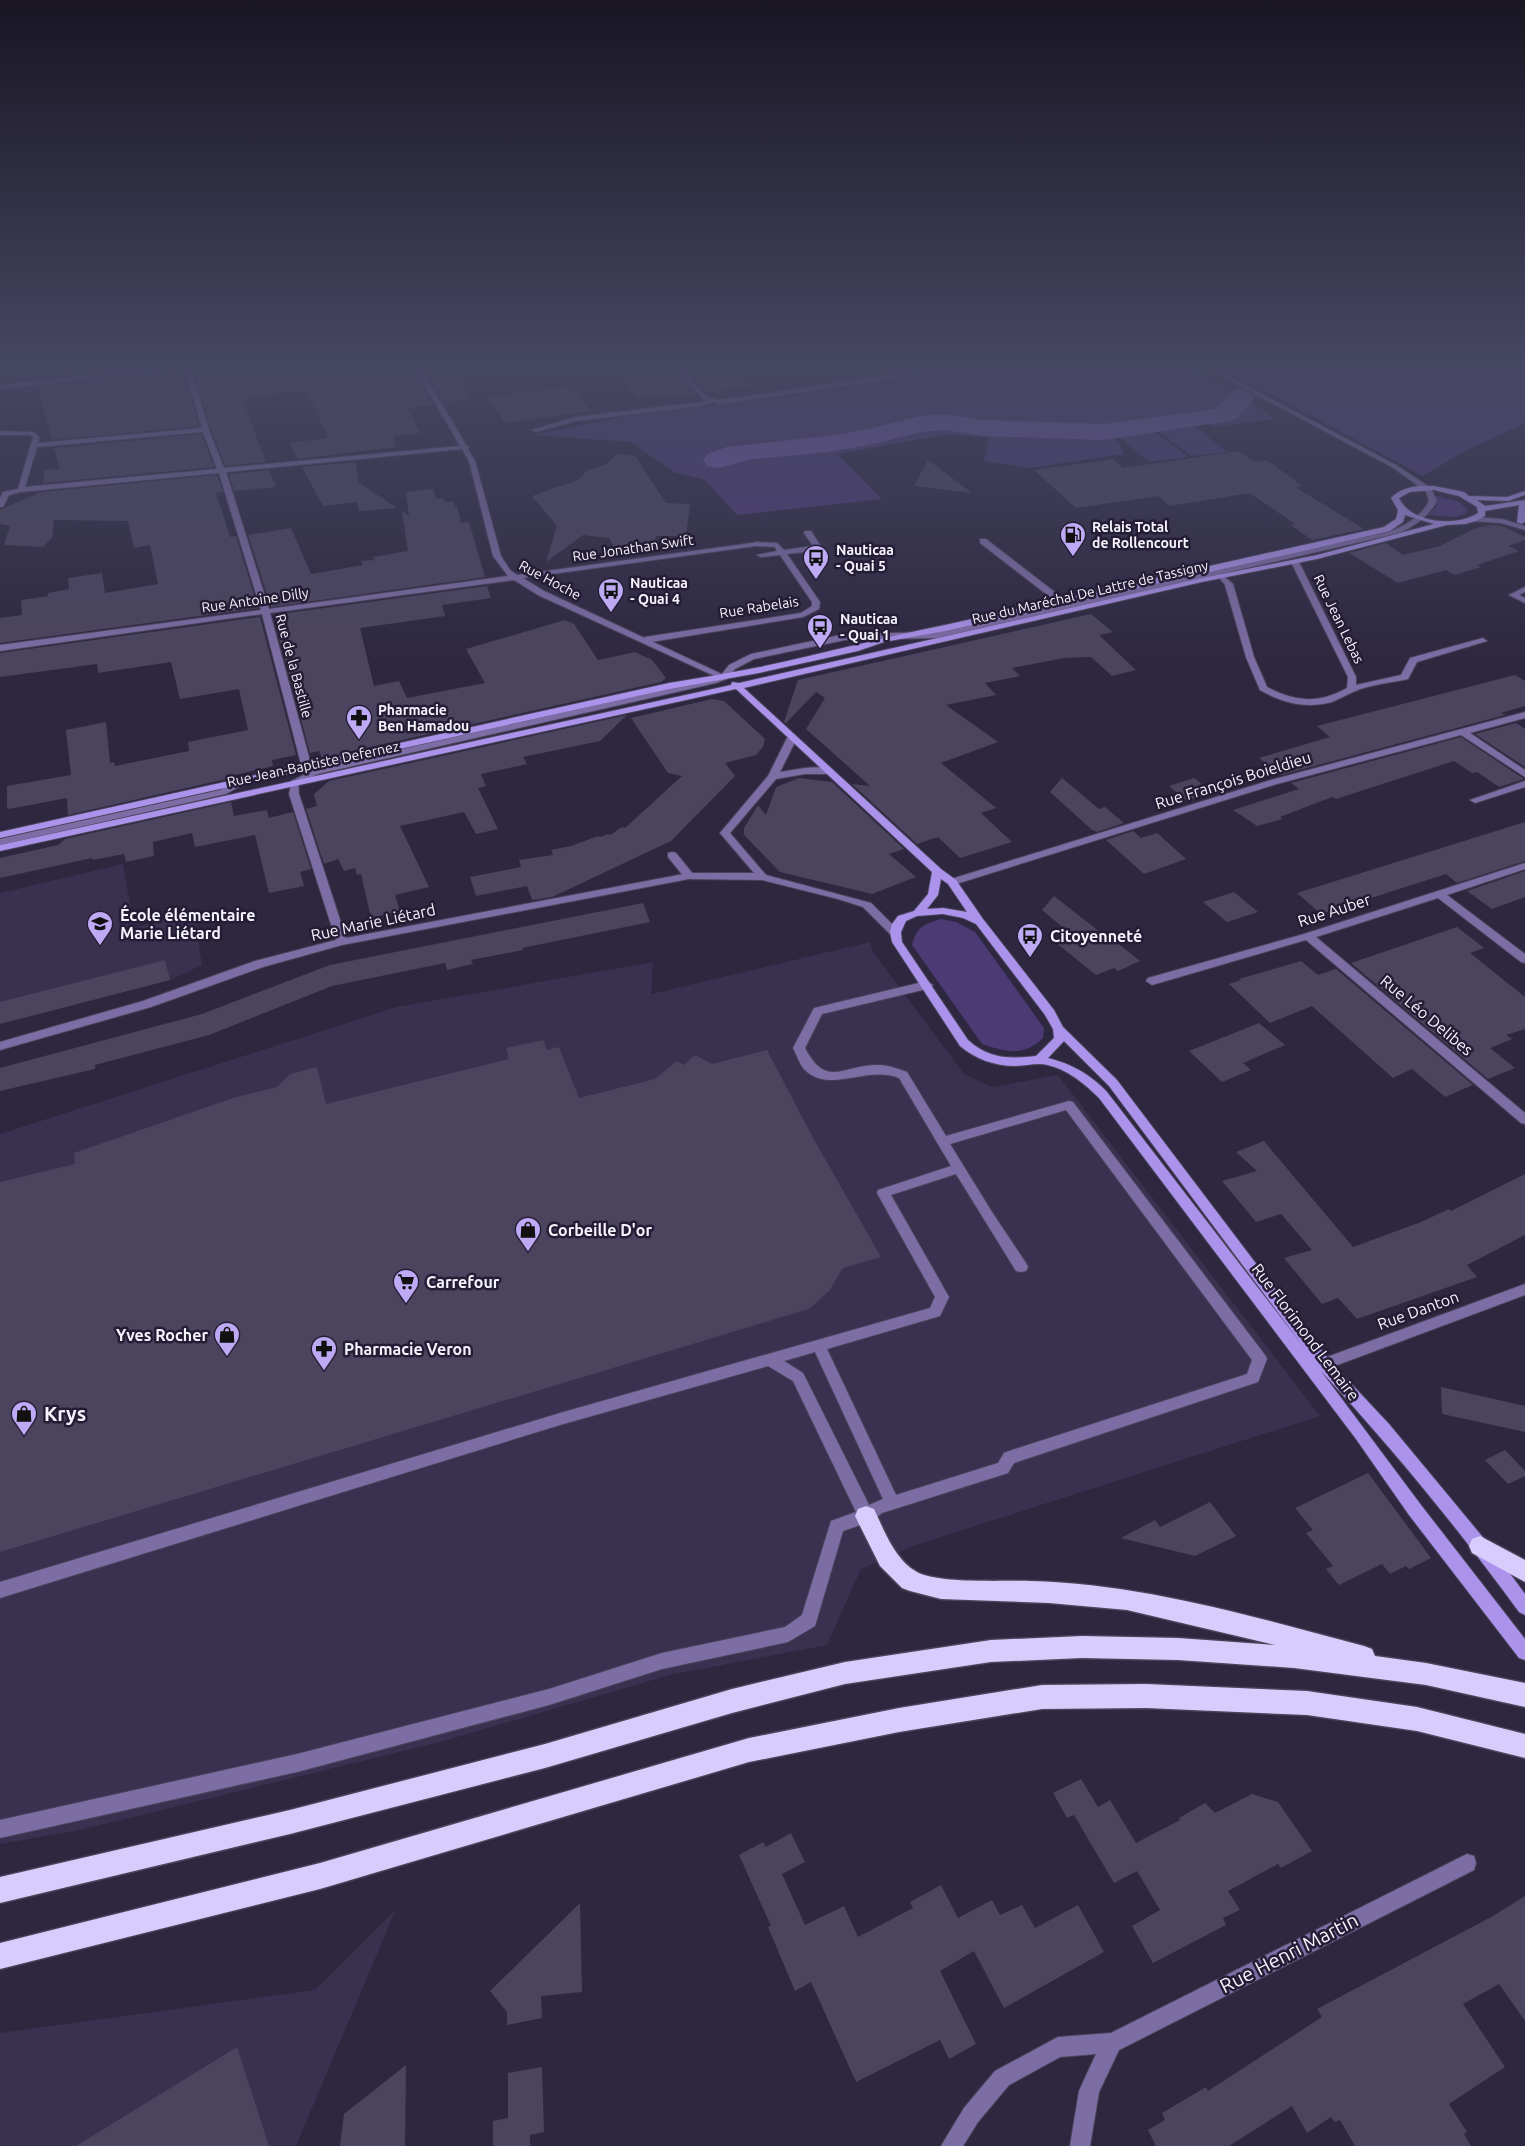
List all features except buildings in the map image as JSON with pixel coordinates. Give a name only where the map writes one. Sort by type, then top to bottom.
[{"type":"highway","points":[[866,1516],[888,1559],[910,1581],[941,1589],[1049,1592],[1127,1599],[1216,1618],[1426,1674],[1525,1695]]},
{"type":"highway","points":[[1480,1546],[1525,1572]]},
{"type":"highway","points":[[0,1890],[290,1822],[545,1756],[732,1701],[845,1673],[991,1651],[1082,1647],[1178,1649],[1294,1657],[1426,1674]]},
{"type":"highway","points":[[0,1956],[320,1876],[748,1750],[899,1720],[1042,1697],[1146,1696],[1307,1703],[1416,1719],[1525,1746]]},
{"type":"main road","points":[[1524,526],[1524,503],[1482,510],[1476,519],[1448,523],[1419,518],[1402,510],[1395,498],[1408,490],[1427,488],[1453,492],[1470,498],[1508,499],[1525,493]]},
{"type":"main road","points":[[1470,498],[1482,510]]},
{"type":"main road","name":"Rue du Maréchal De Lattre de Tassigny","points":[[724,677],[1366,535],[1395,525],[1400,520],[1402,510]]},
{"type":"main road","name":"Rue du Maréchal De Lattre de Tassigny","points":[[738,686],[1220,576],[1295,562],[1448,523]]},
{"type":"main road","name":"Rue Florimond Lemaire","points":[[724,677],[738,686],[792,738],[952,882],[1050,1013],[1059,1029],[1113,1083],[1324,1364],[1384,1429],[1480,1546],[1525,1607]]},
{"type":"main road","name":"Rue Jean-Baptiste Defernez","points":[[0,835],[669,686],[724,677]]},
{"type":"main road","name":"Rue Jean-Baptiste Defernez","points":[[0,848],[738,686]]},
{"type":"main road","points":[[918,912],[933,895],[938,871]]},
{"type":"main road","points":[[895,933],[901,919],[918,912],[954,912],[980,922]]},
{"type":"main road","name":"Rue Florimond Lemaire","points":[[895,933],[897,942],[958,1035],[975,1053],[1000,1061],[1039,1060],[1059,1064],[1074,1070],[1091,1082],[1103,1095],[1525,1652]]},
{"type":"main road","points":[[1039,1060],[1060,1039],[1059,1029]]},
{"type":"street","points":[[21,490],[28,465]]},
{"type":"street","name":"Rue de la Bastille","points":[[220,465],[266,612],[307,768]]},
{"type":"street","points":[[0,505],[6,494],[21,490],[282,465]]},
{"type":"street","name":"Rue Hoche","points":[[474,465],[497,556],[502,567],[514,578],[541,593],[724,677]]},
{"type":"street","points":[[342,942],[294,794],[295,782],[315,772],[724,677],[732,667],[752,657],[854,636],[936,635],[1397,532],[1419,518],[1430,508],[1433,501],[1427,488],[1390,465]]},
{"type":"street","points":[[1408,475],[1408,490]]},
{"type":"street","points":[[1482,510],[1511,516],[1524,526]]},
{"type":"street","points":[[1476,519],[1524,526]]},
{"type":"street","points":[[761,555],[818,548],[808,533]]},
{"type":"street","points":[[983,541],[1062,602]]},
{"type":"street","name":"Rue Jonathan Swift","points":[[514,578],[756,544],[777,545],[782,553]]},
{"type":"street","name":"Rue Rabelais","points":[[645,640],[812,612],[816,607],[816,602],[782,553]]},
{"type":"street","name":"Rue Jean Lebas","points":[[1220,576],[1229,584],[1250,657],[1263,688],[1291,702],[1312,703],[1336,699],[1351,689],[1352,677],[1295,562]]},
{"type":"street","name":"Rue Antoine Dilly","points":[[0,648],[514,578]]},
{"type":"street","points":[[1525,589],[1513,595],[1525,601]]},
{"type":"street","points":[[1351,689],[1404,677],[1413,660],[1482,641]]},
{"type":"street","name":"Rue François Boieldieu","points":[[952,882],[1274,782],[1525,715]]},
{"type":"street","points":[[1461,731],[1525,774]]},
{"type":"street","points":[[762,878],[725,833],[774,776],[787,755],[792,738]]},
{"type":"street","points":[[774,776],[805,771],[829,771]]},
{"type":"street","points":[[0,842],[223,792],[241,782]]},
{"type":"street","points":[[1475,800],[1525,784]]},
{"type":"street","points":[[672,855],[689,876]]},
{"type":"street","name":"Rue Auber","points":[[1152,981],[1308,936],[1525,866]]},
{"type":"street","name":"Rue Marie Liétard","points":[[0,1046],[90,1022],[213,982],[259,964],[297,956],[342,942],[689,876],[721,875],[762,878],[842,897],[867,905],[895,933]]},
{"type":"street","points":[[1440,894],[1525,959]]},
{"type":"street","name":"Rue Léo Delibes","points":[[1308,936],[1525,1120]]},
{"type":"street","points":[[927,985],[818,1011],[799,1048],[808,1065],[820,1072],[839,1078],[874,1069],[889,1069],[903,1075],[987,1216],[1021,1267]]},
{"type":"street","points":[[0,1829],[297,1763],[549,1697],[662,1661],[788,1634],[809,1620],[837,1526],[866,1516],[877,1508],[1003,1468],[1009,1458],[1252,1378],[1260,1359],[1069,1105],[944,1141]]},
{"type":"street","points":[[0,1590],[560,1419],[934,1312],[942,1296],[883,1193],[960,1168]]},
{"type":"street","name":"Rue Danton","points":[[1324,1364],[1525,1289]]},
{"type":"street","points":[[819,1346],[892,1503]]},
{"type":"street","points":[[771,1360],[798,1377],[866,1516]]},
{"type":"street","name":"Rue Henri Martin","points":[[1112,2043],[1467,1863]]},
{"type":"street","points":[[951,2146],[971,2115],[1002,2078],[1058,2047],[1112,2043],[1089,2091],[1080,2146]]},
{"type":"shaded area","points":[[664,465],[848,465],[882,499],[737,515],[705,480],[674,472]]},
{"type":"shaded area","points":[[1012,465],[1050,465],[1031,468]]},
{"type":"shaded area","points":[[1403,465],[1441,465],[1423,476]]},
{"type":"shaded area","points":[[1436,496],[1459,502],[1467,509],[1466,513],[1456,517],[1428,515],[1437,506]]},
{"type":"shaded area","name":"École élémentaire Marie Liétard","points":[[123,864],[134,928],[194,912],[202,965],[170,980],[0,1024],[0,893]]},
{"type":"shaded area","points":[[941,919],[956,922],[975,932],[1044,1028],[1043,1038],[1036,1044],[1021,1050],[1007,1051],[982,1044],[912,945],[918,930]]},
{"type":"shaded area","points":[[870,942],[873,952],[964,1074],[992,1087],[1058,1075],[1320,1416],[916,1545],[861,1569],[827,1645],[670,1675],[440,1742],[76,1831],[0,1844],[0,1134],[397,1007],[653,962],[651,994]]},
{"type":"shaded area","points":[[396,1909],[296,2146],[0,2146],[0,2033],[315,1990]]},
{"type":"place","name":"Relais Total de Rollencourt","points":[[1073,558]]},
{"type":"place","name":"Nauticaa - Quai 5","points":[[816,581]]},
{"type":"place","name":"Nauticaa - Quai 4","points":[[611,614]]},
{"type":"place","name":"Nauticaa - Quai 1","points":[[820,650]]},
{"type":"place","name":"Pharmacie Ben Hamadou","points":[[359,741]]},
{"type":"place","name":"École élémentaire Marie Liétard","points":[[100,947]]},
{"type":"place","name":"Citoyenneté","points":[[1030,959]]},
{"type":"place","name":"Corbeille D'or","points":[[528,1253]]},
{"type":"place","name":"Carrefour","points":[[406,1305]]},
{"type":"place","name":"Yves Rocher","points":[[227,1358]]},
{"type":"place","name":"Pharmacie Veron","points":[[324,1372]]},
{"type":"place","name":"Krys","points":[[24,1437]]}]
